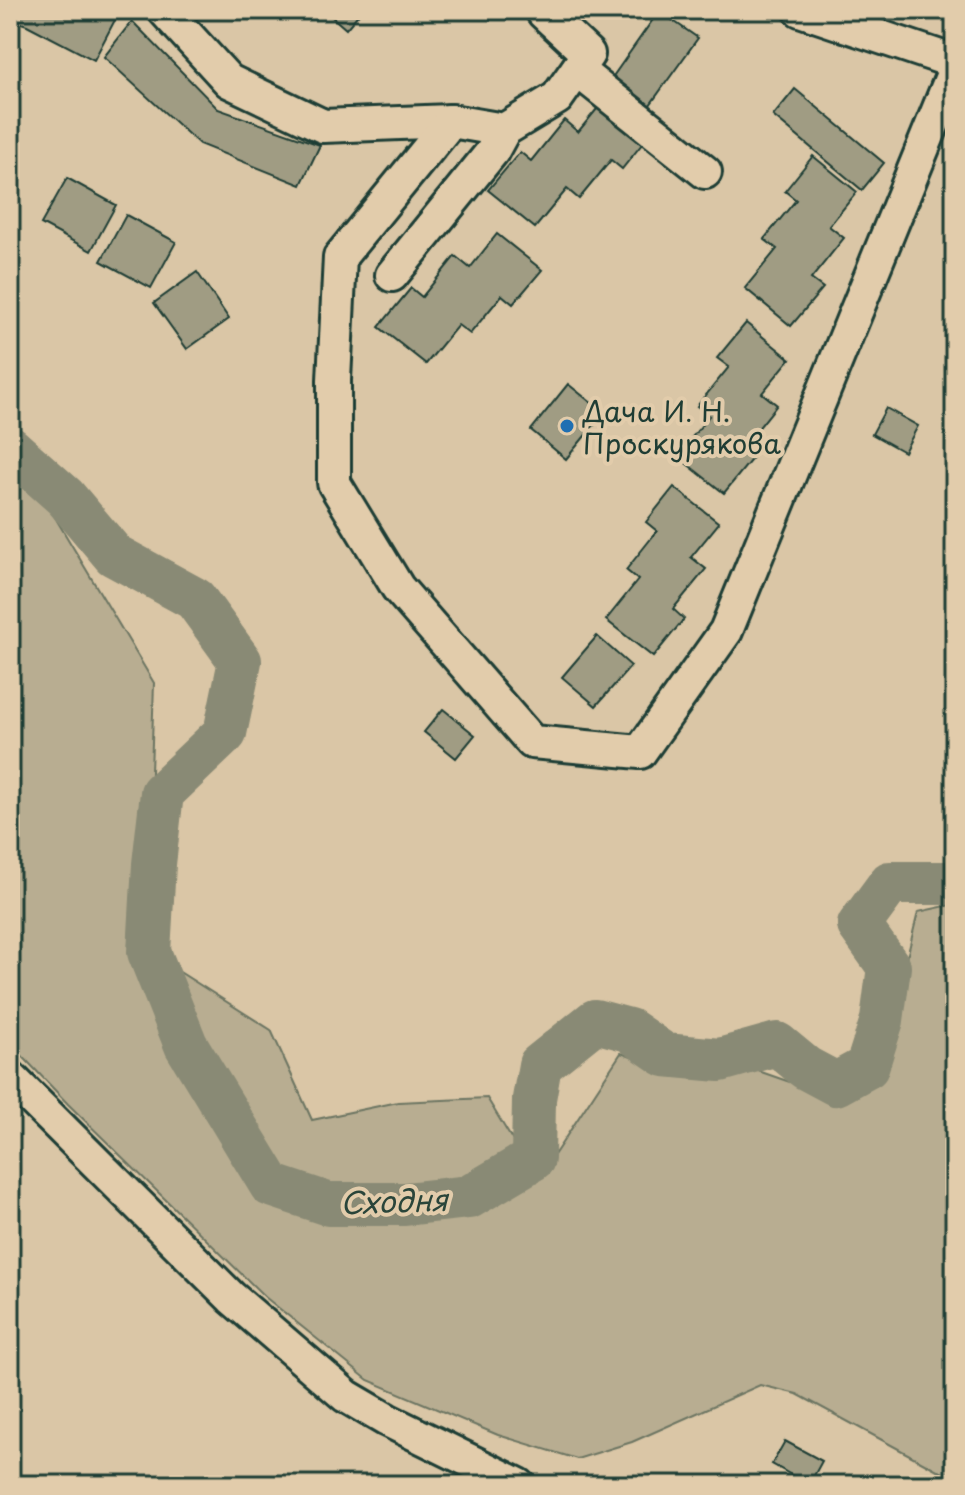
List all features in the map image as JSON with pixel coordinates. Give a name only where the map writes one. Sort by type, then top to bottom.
[{"type":"street","points":[[164,10],[229,81],[323,126],[451,121],[504,130]]},
{"type":"street","points":[[392,275],[492,152],[504,130],[557,98],[588,54],[543,12],[545,10]]},
{"type":"street","points":[[800,10],[955,62]]},
{"type":"street","points":[[451,121],[340,257],[334,380],[334,483],[398,588],[532,742],[640,752],[726,631],[955,69]]},
{"type":"street","points":[[577,70],[705,172]]},
{"type":"street","points":[[10,1077],[232,1298],[346,1396],[387,1420],[519,1485]]},
{"type":"shaded area","points":[[10,442],[154,683],[145,950],[271,1030],[312,1120],[398,1102],[487,1098],[537,1181],[621,1053],[675,1074],[747,1067],[804,1087],[853,1082],[880,1069],[918,912],[955,904],[955,1485],[954,1479],[797,1394],[760,1385],[632,1442],[577,1459],[498,1435],[368,1380],[265,1297],[10,1043]]},
{"type":"building","points":[[10,10],[100,10],[116,18],[94,60],[10,19]]},
{"type":"building","points":[[324,10],[362,10],[346,29]]},
{"type":"building","points":[[659,11],[698,38],[647,109],[609,82]]},
{"type":"building","points":[[132,21],[218,109],[320,145],[301,185],[199,144],[104,57]]},
{"type":"building","points":[[795,89],[884,163],[862,190],[773,116]]},
{"type":"building","points":[[606,98],[650,134],[622,169],[611,160],[579,199],[567,189],[535,228],[488,190],[520,152],[531,161],[564,120],[578,132]]},
{"type":"building","points":[[813,156],[857,192],[829,226],[844,238],[811,279],[823,288],[791,326],[745,288],[777,249],[764,239],[796,200],[785,191]]},
{"type":"building","points":[[67,178],[116,205],[91,251],[41,224]]},
{"type":"building","points":[[126,215],[176,242],[151,288],[101,261]]},
{"type":"building","points":[[497,234],[542,270],[513,304],[502,295],[470,334],[458,325],[426,364],[379,327],[411,288],[422,297],[455,256],[470,268]]},
{"type":"building","points":[[197,272],[229,319],[187,349],[154,303]]},
{"type":"building","points":[[746,323],[790,359],[762,393],[777,405],[744,446],[755,455],[724,493],[677,456],[709,416],[697,406],[729,367],[717,358]]},
{"type":"building","points":[[568,384],[604,413],[566,459],[531,430]]},
{"type":"building","points":[[886,408],[918,426],[904,452],[872,434]]},
{"type":"building","points":[[674,487],[719,523],[691,557],[706,569],[673,609],[684,619],[653,657],[606,620],[638,580],[626,570],[657,531],[646,522]]},
{"type":"building","points":[[597,636],[631,666],[596,706],[562,677]]},
{"type":"building","points":[[443,709],[475,735],[456,758],[424,732]]},
{"type":"building","points":[[785,1441],[822,1461],[809,1485],[772,1464]]},
{"type":"waterway","name":"Сходня","points":[[10,448],[65,497],[114,555],[195,599],[240,661],[225,733],[162,793],[149,952],[186,1045],[271,1185],[328,1204],[405,1204],[469,1197],[533,1159],[534,1099],[540,1065],[595,1021],[629,1030],[665,1055],[720,1060],[777,1044],[806,1068],[836,1084],[867,1067],[882,1020],[889,967],[859,925],[890,883],[955,883]]},
{"type":"place","name":"Дача И. Н. Проскурякова","points":[[567,426]]}]
